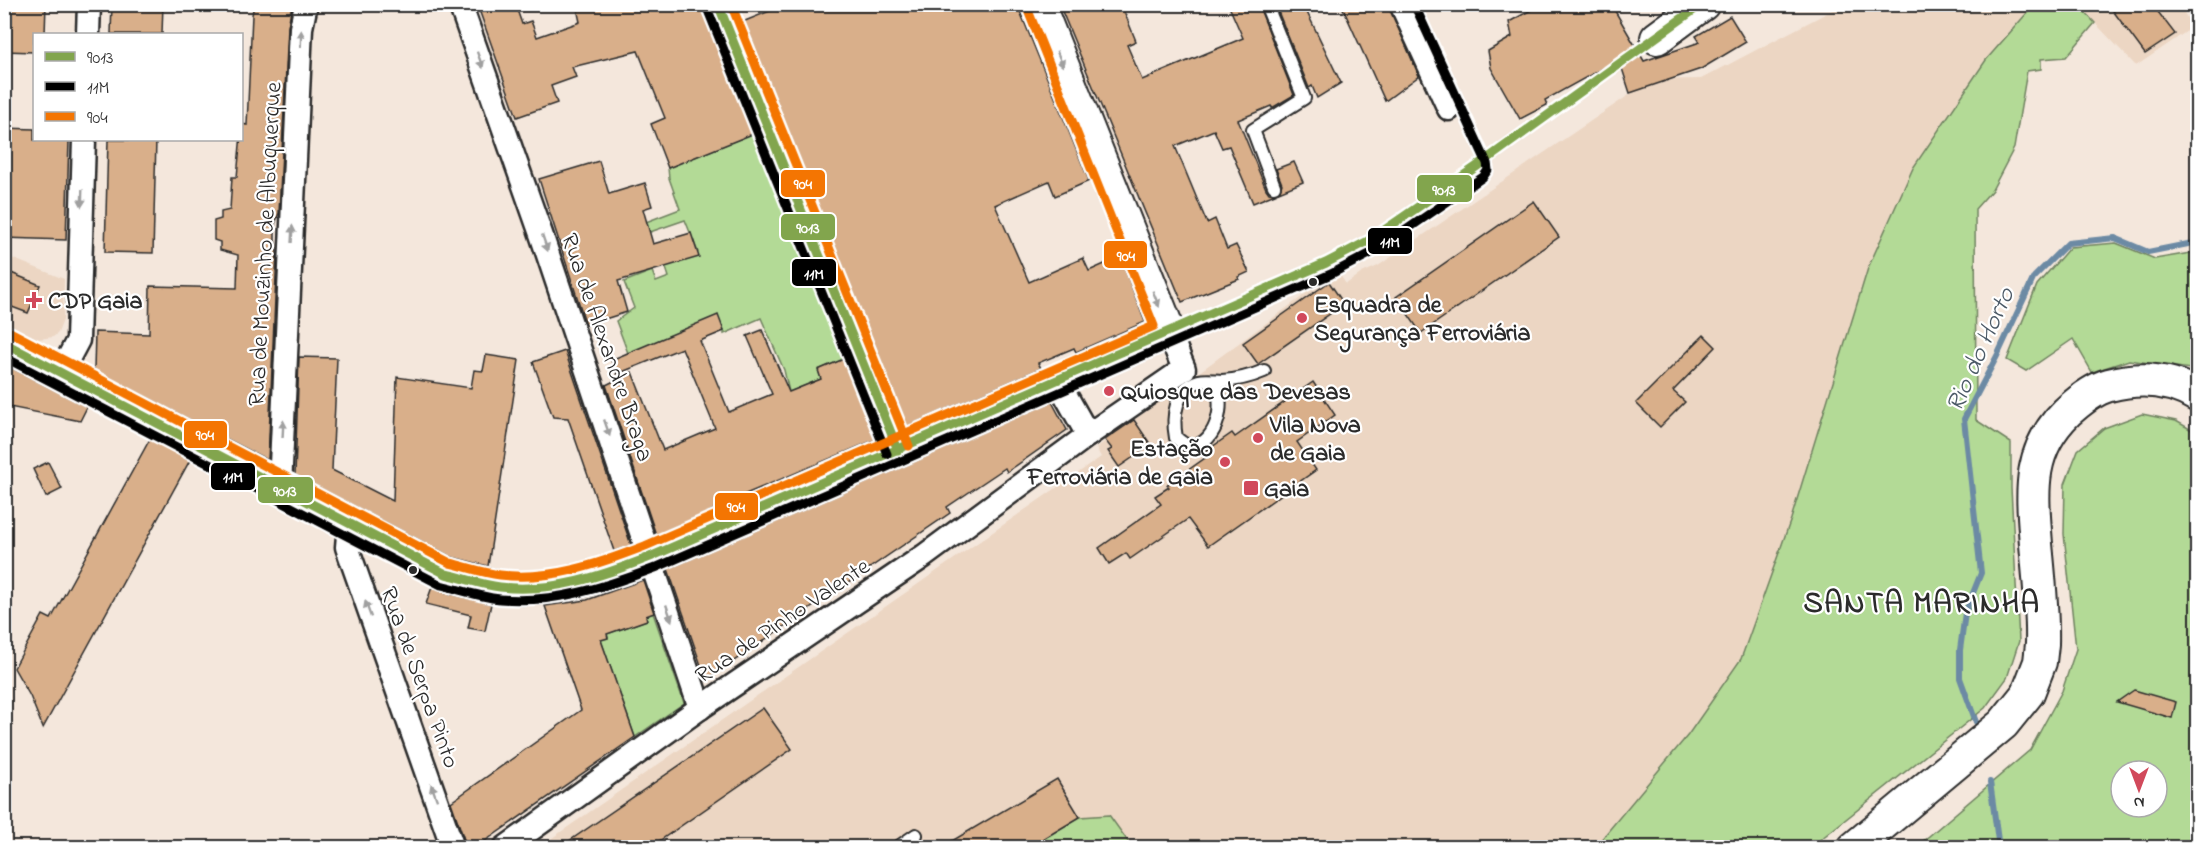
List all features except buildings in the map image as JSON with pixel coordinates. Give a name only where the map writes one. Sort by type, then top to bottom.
[{"type":"main road","points":[[4,343],[446,574],[501,587],[546,587],[600,576],[650,557],[1169,332],[1038,4]]},
{"type":"main road","points":[[1657,38],[1703,4]]},
{"type":"main road","points":[[1854,848],[2003,724],[2020,704],[2035,678],[2041,653],[2043,626],[2033,480],[2042,447],[2050,431],[2075,404],[2105,386],[2120,382],[2157,381],[2175,385],[2198,396]]},
{"type":"street","points":[[88,33],[89,4]]},
{"type":"street","name":"Rua de Mouzinho de Albuquerque","points":[[280,487],[301,28],[306,4]]},
{"type":"street","name":"Rua de Alexandre Braga","points":[[460,4],[542,234],[700,708]]},
{"type":"street","points":[[717,4],[898,450]]},
{"type":"street","points":[[1401,4],[1449,109]]},
{"type":"street","points":[[61,372],[78,340],[84,141]]},
{"type":"street","points":[[1169,332],[1188,377]]},
{"type":"street","name":"Rua de Pinho Valente","points":[[505,848],[700,708],[924,556],[1088,435],[1188,377]]},
{"type":"street","points":[[1057,380],[1088,435]]},
{"type":"street","name":"Rua de Serpa Pinto","points":[[349,524],[347,547],[453,848]]},
{"type":"lane","points":[[1266,4],[1304,98],[1253,130],[1274,186]]},
{"type":"lane","points":[[1211,381],[1219,392],[1221,406],[1217,423],[1202,442],[1192,446],[1182,443],[1176,438],[1174,428],[1177,403],[1188,377],[1211,381],[1244,379],[1264,371]]},
{"type":"lane","points":[[897,848],[916,836]]},
{"type":"shaded area","points":[[1842,5],[2034,5],[1986,60],[1913,168],[1868,268],[1791,519],[1741,659],[1688,735],[1595,847],[1132,847],[1109,815],[1028,847],[525,848],[537,839],[542,845],[1101,457],[1096,448],[1337,271],[1346,284],[1378,266],[1651,80],[1701,79]]},
{"type":"shaded area","points":[[2078,5],[2179,5],[2193,27],[2136,66]]},
{"type":"shaded area","name":"CDP Gaia","points":[[4,255],[64,279],[63,320],[58,333],[53,337],[39,339],[5,325]]},
{"type":"green space","points":[[2034,5],[2078,5],[2095,23],[2066,57],[2041,59],[2041,69],[2027,71],[2014,148],[1992,190],[1975,209],[1976,420],[2011,443],[2011,488],[2019,641],[2007,678],[1985,708],[1811,847],[1595,847],[1688,735],[1741,659],[1791,519],[1868,268],[1913,168],[1986,60]]},
{"type":"green space","points":[[756,132],[849,357],[818,370],[821,379],[789,392],[784,370],[761,318],[724,334],[724,331],[628,353],[616,321],[634,308],[624,282],[652,271],[656,282],[669,277],[665,265],[698,252],[685,220],[650,232],[646,222],[680,209],[669,178],[668,168]]},
{"type":"green space","points":[[2116,243],[2155,259],[2197,252],[2197,370],[2129,360],[2092,372],[2073,339],[2026,371],[2007,360],[2037,285],[2070,247]]},
{"type":"green space","points":[[2142,414],[2176,421],[2197,433],[2197,847],[1915,848],[2030,750],[2062,691],[2076,649],[2064,534],[2065,484],[2078,450],[2104,428]]},
{"type":"green space","points":[[653,613],[684,703],[635,737],[601,640],[608,638],[607,634],[647,620],[646,616]]},
{"type":"green space","points":[[1109,815],[1132,847],[1028,848],[1080,817]]},
{"type":"waterway","name":"Rio do Horto","points":[[1976,722],[1960,678],[1960,650],[1965,613],[1981,573],[1964,419],[2034,277],[2068,243],[2115,238],[2148,252],[2198,242]]},
{"type":"waterway","points":[[1990,782],[1999,848]]},
{"type":"transit line","name":"9013","points":[[718,4],[898,450]]},
{"type":"transit line","name":"904","points":[[731,4],[909,446]]},
{"type":"transit line","name":"11M","points":[[4,357],[441,585],[500,599],[540,599],[579,592],[617,582],[655,568],[1331,274],[1377,250],[1483,177],[1488,170],[1487,163],[1414,4]]},
{"type":"transit line","name":"9013","points":[[4,343],[446,574],[500,587],[539,588],[558,585],[614,571],[650,557],[1326,263],[1370,240],[1476,167],[1702,4]]},
{"type":"transit line","name":"11M","points":[[707,8],[887,454]]},
{"type":"transit line","name":"904","points":[[10,332],[450,563],[494,574],[519,576],[538,576],[592,565],[645,546],[1154,326],[1027,8]]},
{"type":"place","name":"CDP Gaia","points":[[34,300]]},
{"type":"place","name":"Esquadra de Segurança Ferroviária","points":[[1302,318]]},
{"type":"place","name":"Quiosque das Devesas","points":[[1109,391]]},
{"type":"place","name":"Vila Nova de Gaia","points":[[1258,438]]},
{"type":"place","name":"Estação Ferroviária de Gaia","points":[[1225,462]]},
{"type":"place","name":"Gaia","points":[[1251,488]]},
{"type":"district","name":"SANTA MARINHA","points":[[1922,602]]}]
